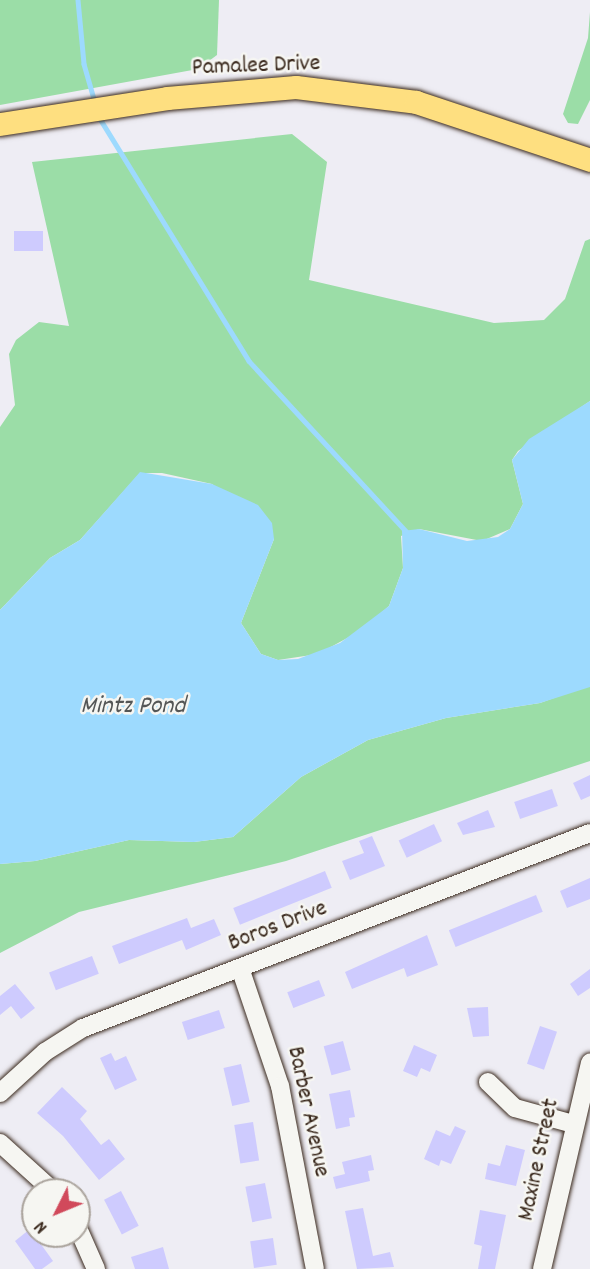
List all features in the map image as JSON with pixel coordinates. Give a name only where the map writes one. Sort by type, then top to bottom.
[{"type":"main road","name":"Pamalee Drive","points":[[0,124],[167,98],[296,87],[416,102],[590,160]]},
{"type":"street","name":"Boros Drive","points":[[0,1093],[45,1052],[83,1028],[590,833]]},
{"type":"street","name":"Barber Avenue","points":[[240,968],[280,1086],[315,1269]]},
{"type":"street","name":"Maxine Street","points":[[542,1269],[573,1124],[590,1062]]},
{"type":"street","points":[[488,1082],[515,1108],[573,1124]]},
{"type":"street","points":[[0,1143],[39,1178]]},
{"type":"street","points":[[87,1248],[96,1269]]},
{"type":"green space","points":[[0,0],[219,0],[217,55],[198,69],[0,105]]},
{"type":"green space","points":[[590,12],[590,100],[578,124],[568,123],[563,114],[588,38]]},
{"type":"green space","points":[[292,134],[327,162],[309,280],[494,323],[544,320],[565,299],[585,241],[590,239],[590,401],[518,451],[512,460],[523,504],[510,529],[482,541],[419,529],[401,536],[403,568],[389,606],[360,631],[318,654],[278,660],[261,654],[241,623],[274,539],[212,484],[162,473],[140,473],[80,540],[50,558],[0,610],[0,427],[15,405],[9,354],[16,340],[39,322],[69,326],[32,162]]},
{"type":"green space","points":[[590,685],[590,761],[286,861],[79,912],[0,953],[0,864],[35,861],[129,840],[194,842],[233,837],[301,777],[368,740],[446,718],[540,703]]},
{"type":"water","name":"Mintz Pond","points":[[590,401],[590,687],[540,703],[446,718],[368,740],[301,777],[233,837],[194,842],[129,840],[35,861],[0,864],[0,610],[50,558],[80,540],[140,472],[212,484],[258,505],[272,523],[274,539],[241,623],[261,654],[278,660],[298,659],[340,643],[389,606],[403,568],[402,531],[419,529],[467,541],[498,537],[510,529],[523,504],[512,460],[529,439]]},
{"type":"building","points":[[14,231],[43,231],[43,251],[14,251]]},
{"type":"building","points":[[590,775],[590,796],[581,800],[573,783]]},
{"type":"building","points":[[552,789],[558,806],[520,819],[514,802]]},
{"type":"building","points":[[488,810],[495,827],[463,835],[457,823]]},
{"type":"building","points":[[434,824],[442,841],[407,858],[399,840]]},
{"type":"building","points":[[372,836],[385,866],[350,880],[342,861],[364,853],[359,841]]},
{"type":"building","points":[[325,871],[332,888],[240,925],[233,908]]},
{"type":"building","points":[[590,878],[590,899],[567,908],[560,891]]},
{"type":"building","points":[[536,895],[543,912],[456,947],[449,930]]},
{"type":"building","points":[[187,918],[191,928],[214,919],[221,935],[186,950],[182,940],[119,964],[112,946]]},
{"type":"building","points":[[427,935],[438,965],[407,977],[404,968],[352,989],[345,972]]},
{"type":"building","points":[[92,956],[99,974],[56,990],[49,972]]},
{"type":"building","points":[[590,969],[590,988],[578,996],[570,984]]},
{"type":"building","points":[[319,980],[325,996],[293,1008],[287,992]]},
{"type":"building","points":[[15,984],[35,1008],[21,1019],[11,1006],[0,1015],[0,996]]},
{"type":"building","points":[[488,1007],[489,1036],[473,1037],[467,1008]]},
{"type":"building","points":[[219,1010],[225,1028],[188,1040],[182,1022]]},
{"type":"building","points":[[540,1026],[557,1032],[544,1070],[527,1064]]},
{"type":"building","points":[[343,1041],[351,1070],[331,1075],[324,1046]]},
{"type":"building","points":[[414,1045],[437,1055],[430,1072],[421,1068],[417,1077],[403,1071]]},
{"type":"building","points":[[111,1053],[115,1061],[126,1056],[137,1080],[115,1090],[100,1058]]},
{"type":"building","points":[[241,1064],[250,1102],[232,1106],[223,1068]]},
{"type":"building","points":[[62,1087],[87,1111],[80,1119],[101,1145],[109,1139],[125,1159],[99,1180],[63,1136],[37,1113]]},
{"type":"building","points":[[350,1090],[355,1117],[349,1118],[350,1126],[336,1129],[329,1094]]},
{"type":"building","points":[[253,1122],[259,1161],[240,1163],[234,1125]]},
{"type":"building","points":[[455,1126],[466,1131],[451,1164],[441,1160],[439,1166],[424,1159],[436,1130],[450,1136]]},
{"type":"building","points":[[506,1145],[525,1150],[516,1186],[485,1179],[488,1163],[500,1166]]},
{"type":"building","points":[[371,1155],[374,1170],[368,1171],[370,1181],[336,1189],[333,1177],[345,1174],[342,1162]]},
{"type":"building","points":[[265,1183],[272,1218],[252,1222],[245,1187]]},
{"type":"building","points":[[121,1191],[139,1226],[122,1234],[104,1200]]},
{"type":"building","points":[[363,1208],[373,1256],[390,1252],[394,1267],[357,1269],[345,1211]]},
{"type":"building","points":[[480,1210],[506,1215],[495,1269],[478,1269],[482,1246],[474,1244]]},
{"type":"building","points":[[21,1236],[21,1248],[44,1248],[53,1261],[42,1269],[35,1269],[15,1241]]},
{"type":"building","points":[[273,1238],[277,1265],[254,1268],[250,1241]]},
{"type":"building","points":[[163,1247],[169,1269],[135,1269],[131,1257]]},
{"type":"waterway","points":[[78,0],[84,64],[95,102]]},
{"type":"waterway","points":[[99,117],[249,361],[407,532]]}]
